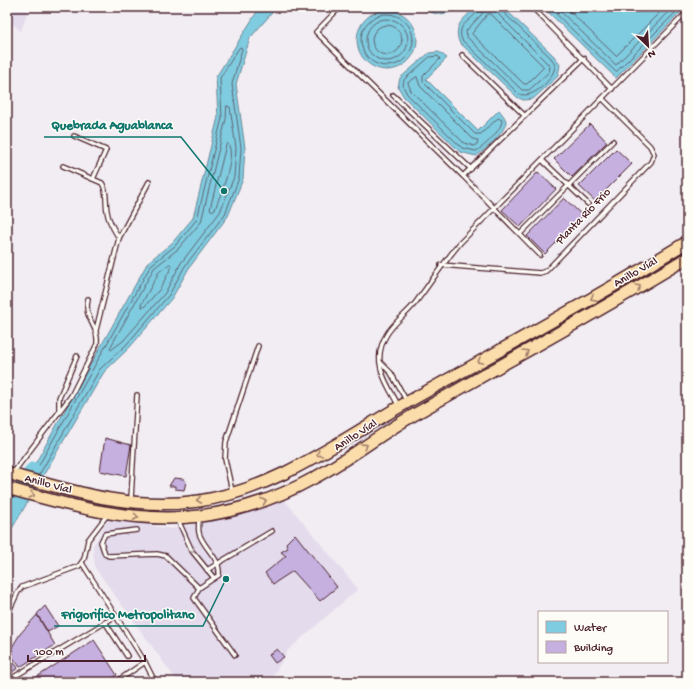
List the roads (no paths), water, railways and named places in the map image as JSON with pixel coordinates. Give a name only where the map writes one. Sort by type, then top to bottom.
[{"type":"highway","name":"Anillo Víal","points":[[12,474],[89,496],[130,502],[182,503],[233,494],[281,476],[640,271],[687,242]]},
{"type":"highway","name":"Anillo Víal","points":[[7,488],[57,502],[108,513],[143,518],[178,518],[199,516],[258,503],[278,496],[315,478],[410,417],[687,258]]},
{"type":"lane","points":[[340,7],[316,32],[464,176],[493,208],[540,255]]},
{"type":"lane","points":[[532,7],[612,88]]},
{"type":"lane","points":[[403,405],[381,374],[380,362],[382,345],[386,334],[415,303],[441,265],[493,208],[603,99],[687,12]]},
{"type":"lane","points":[[462,55],[525,116]]},
{"type":"lane","points":[[464,176],[584,58]]},
{"type":"lane","points":[[393,96],[471,169]]},
{"type":"lane","name":"Planta Río Frio","points":[[441,265],[540,273],[546,271],[650,162],[654,154],[650,146],[603,99]]},
{"type":"lane","points":[[74,136],[106,150],[93,179]]},
{"type":"lane","points":[[520,234],[613,141]]},
{"type":"lane","points":[[542,160],[588,204]]},
{"type":"lane","points":[[63,166],[102,183],[106,189],[107,211],[110,222],[119,238]]},
{"type":"lane","points":[[96,330],[119,238],[149,182]]},
{"type":"lane","points":[[12,474],[59,413],[74,390],[97,344],[98,336],[96,330],[87,314],[86,308],[88,299]]},
{"type":"lane","points":[[233,494],[225,459],[226,442],[258,346]]},
{"type":"lane","points":[[59,413],[59,398],[77,356]]},
{"type":"lane","points":[[380,362],[391,373],[403,405]]},
{"type":"lane","points":[[130,502],[138,395]]},
{"type":"lane","points":[[7,615],[22,587],[72,569],[82,563],[88,540],[108,513]]},
{"type":"lane","points":[[199,516],[199,533],[218,564],[219,574],[199,588],[194,598],[197,605],[236,655]]},
{"type":"lane","points":[[178,518],[192,551],[214,578]]},
{"type":"lane","points":[[137,530],[105,534],[101,542],[105,554],[108,556],[158,554],[166,556],[199,588]]},
{"type":"lane","points":[[207,570],[272,531]]},
{"type":"lane","points":[[82,563],[146,662],[155,682]]},
{"type":"lane","points":[[7,681],[116,616]]},
{"type":"lane","points":[[105,622],[127,656]]},
{"type":"lane","points":[[116,682],[146,662]]},
{"type":"water","points":[[260,7],[277,7],[250,38],[236,84],[245,148],[243,179],[228,216],[189,268],[172,298],[130,347],[104,372],[7,537],[7,514],[148,262],[172,243],[193,218],[218,117],[216,77]]},
{"type":"water","points":[[419,7],[459,7],[444,14],[439,14],[429,12]]},
{"type":"water","points":[[476,7],[503,7],[554,56],[560,65],[558,76],[533,99],[523,100],[517,97],[459,42],[457,31],[459,26]]},
{"type":"water","points":[[543,7],[686,7],[616,78]]},
{"type":"water","points":[[387,10],[404,15],[412,23],[417,40],[412,57],[404,65],[387,70],[370,65],[362,57],[357,40],[362,23],[370,15]]},
{"type":"water","points":[[439,52],[447,58],[426,79],[478,131],[499,110],[506,120],[503,130],[499,135],[476,156],[460,152],[404,97],[398,87],[400,78],[429,53]]},
{"type":"waterway","points":[[7,508],[33,469]]},
{"type":"place","name":"Quebrada Aguablanca","points":[[224,191]]},
{"type":"place","name":"Frigorifico Metropolitano","points":[[226,579]]}]
